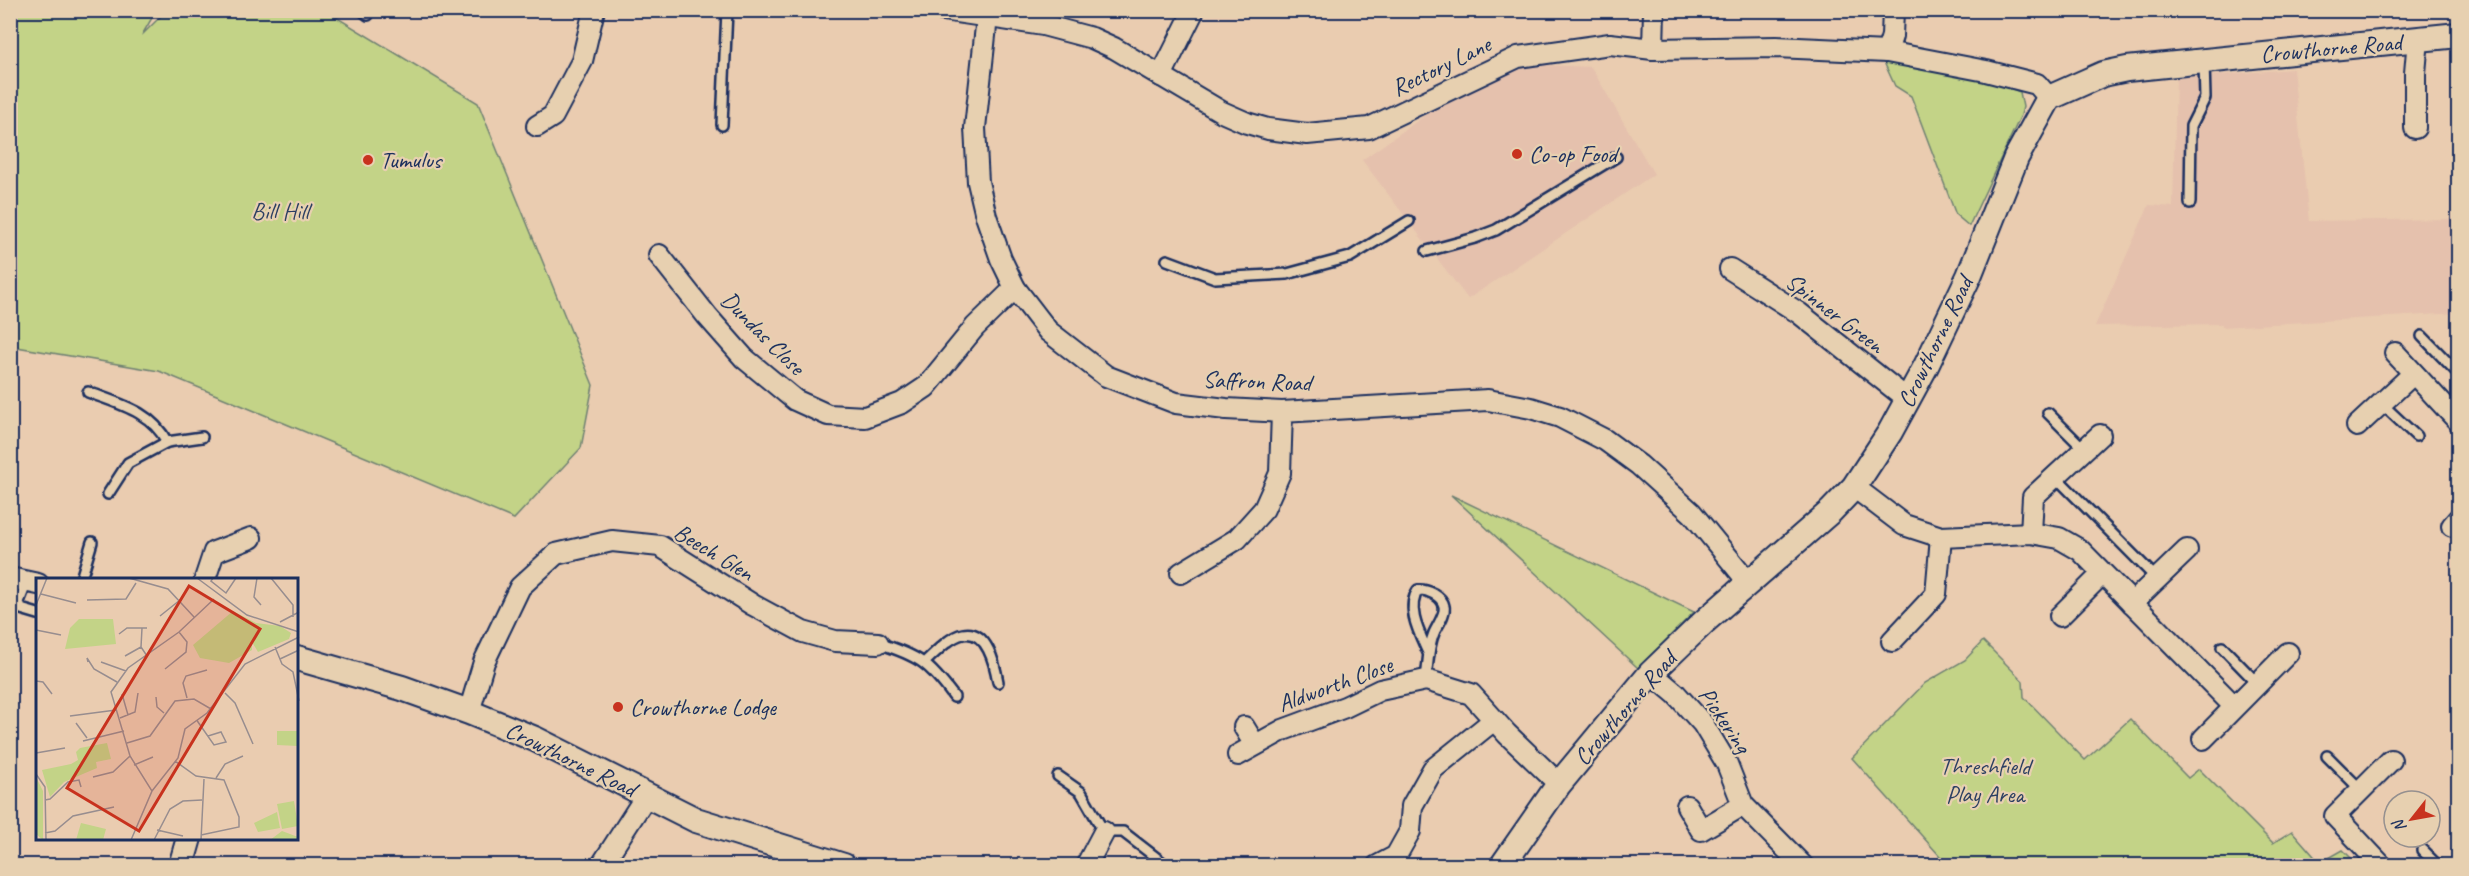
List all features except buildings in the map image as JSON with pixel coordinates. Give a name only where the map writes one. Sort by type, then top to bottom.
[{"type":"street","points":[[537,126],[553,116],[582,61],[594,10]]},
{"type":"street","name":"Rectory Lane","points":[[943,10],[1043,21],[1092,38],[1114,48],[1222,112],[1247,123],[1289,132],[1330,133],[1369,128],[1518,57],[1610,44],[1653,49],[1776,47],[1887,52],[1986,71],[2037,84],[2049,98]]},
{"type":"street","points":[[1161,76],[1194,10]]},
{"type":"street","points":[[1653,49],[1654,10]]},
{"type":"street","points":[[1887,52],[1892,36],[1893,10]]},
{"type":"street","name":"Saffron Road","points":[[988,14],[975,128],[978,182],[986,216],[1001,259],[1015,288],[1048,331],[1106,376],[1176,403],[1226,409],[1282,412],[1488,400],[1531,408],[1560,417],[1605,440],[1639,465],[1692,513],[1749,583]]},
{"type":"street","name":"Crowthorne Road","points":[[1510,863],[1559,784],[1651,673],[1706,620],[1831,511],[1854,487],[1890,432],[1926,366],[1969,276],[2016,158],[2049,98],[2103,74],[2127,69],[2458,35]]},
{"type":"street","points":[[2415,128],[2415,73],[2418,39]]},
{"type":"street","name":"Dundas Close","points":[[659,255],[707,316],[744,358],[795,400],[828,415],[865,417],[902,403],[926,387],[975,327],[1015,288]]},
{"type":"street","name":"Spinner Green","points":[[1730,269],[1798,313],[1907,399]]},
{"type":"street","points":[[2394,353],[2457,415]]},
{"type":"street","points":[[2357,426],[2413,374]]},
{"type":"street","points":[[1181,573],[1237,539],[1264,509],[1280,473],[1282,412]]},
{"type":"street","points":[[2031,533],[2033,496],[2100,435]]},
{"type":"street","points":[[1854,487],[1904,525],[1941,537],[2031,533],[2059,538],[2080,550],[2234,706]]},
{"type":"street","points":[[1892,641],[1936,594],[1941,537]]},
{"type":"street","points":[[205,578],[214,552],[251,538]]},
{"type":"street","name":"Beech Glen","points":[[469,712],[484,662],[520,586],[556,554],[612,541],[660,546],[753,605],[803,632],[835,641],[878,643]]},
{"type":"street","points":[[2132,603],[2187,550]]},
{"type":"street","points":[[2060,616],[2102,574]]},
{"type":"street","points":[[2203,739],[2288,652]]},
{"type":"street","name":"Crowthorne Road","points":[[298,658],[402,688],[469,712],[535,739],[696,820],[844,866]]},
{"type":"street","name":"Pickering","points":[[1651,673],[1676,694],[1703,724],[1727,764],[1743,805],[1803,866]]},
{"type":"street","name":"Aldworth Close","points":[[1244,727],[1246,750],[1282,730],[1345,707],[1380,690],[1426,680],[1471,694],[1559,784]]},
{"type":"street","points":[[1377,866],[1396,856],[1410,831],[1412,806],[1433,769],[1494,720]]},
{"type":"street","points":[[2382,866],[2335,816],[2391,760]]},
{"type":"street","points":[[601,866],[646,796]]},
{"type":"street","points":[[1687,806],[1701,830],[1743,805]]},
{"type":"street","points":[[1086,866],[1104,832]]},
{"type":"street","points":[[181,866],[188,840]]},
{"type":"lane","points":[[722,125],[727,10]]},
{"type":"lane","points":[[2190,203],[2191,126],[2205,98],[2204,60]]},
{"type":"lane","points":[[1427,251],[1496,230],[1616,157]]},
{"type":"lane","points":[[1167,260],[1215,278],[1287,274],[1350,258],[1409,221]]},
{"type":"lane","points":[[2422,336],[2458,373]]},
{"type":"lane","points":[[88,392],[142,412],[160,429],[167,442]]},
{"type":"lane","points":[[2382,404],[2416,436]]},
{"type":"lane","points":[[2048,413],[2084,449]]},
{"type":"lane","points":[[108,494],[129,463],[167,442],[202,436]]},
{"type":"lane","points":[[2055,476],[2157,579]]},
{"type":"lane","points":[[81,578],[92,542]]},
{"type":"lane","points":[[25,581],[19,602],[21,609],[36,613]]},
{"type":"lane","points":[[1426,680],[1433,636],[1444,605],[1439,598],[1422,589],[1418,590],[1413,597],[1413,609],[1429,655]]},
{"type":"lane","points":[[925,662],[948,642],[963,634],[973,635],[984,643],[994,661],[998,682]]},
{"type":"lane","points":[[878,643],[909,653],[925,662],[954,697]]},
{"type":"lane","points":[[2222,646],[2257,683]]},
{"type":"lane","points":[[2327,756],[2361,790]]},
{"type":"lane","points":[[1058,776],[1081,792],[1104,832],[1123,832],[1167,866]]},
{"type":"lane","points":[[2422,850],[2438,866]]},
{"type":"shaded area","points":[[1519,64],[1591,67],[1654,174],[1468,299],[1362,160],[1430,112]]},
{"type":"shaded area","points":[[2293,69],[2309,221],[2458,219],[2458,313],[2222,327],[2222,324],[2095,326],[2149,205],[2173,207],[2176,78]]},
{"type":"green space","name":"Bill Hill","points":[[10,11],[156,11],[142,35],[166,11],[326,11],[478,103],[593,385],[581,448],[514,519],[159,371],[11,346]]},
{"type":"green space","points":[[1883,60],[1991,81],[2020,92],[2023,107],[2021,115],[1969,226],[1956,215],[1911,96],[1895,86]]},
{"type":"green space","points":[[1451,495],[1694,612],[1638,668]]},
{"type":"green space","name":"Threshfield Play Area","points":[[1983,641],[2023,681],[2024,697],[2085,760],[2130,719],[2188,778],[2199,769],[2273,843],[2292,831],[2320,863],[2343,850],[2358,865],[1948,865],[1852,758],[1925,683],[1965,660]]},
{"type":"place","name":"Co-op Food","points":[[1517,154]]},
{"type":"place","name":"Tumulus","points":[[368,160]]},
{"type":"place","name":"Crowthorne Lodge","points":[[618,707]]}]
